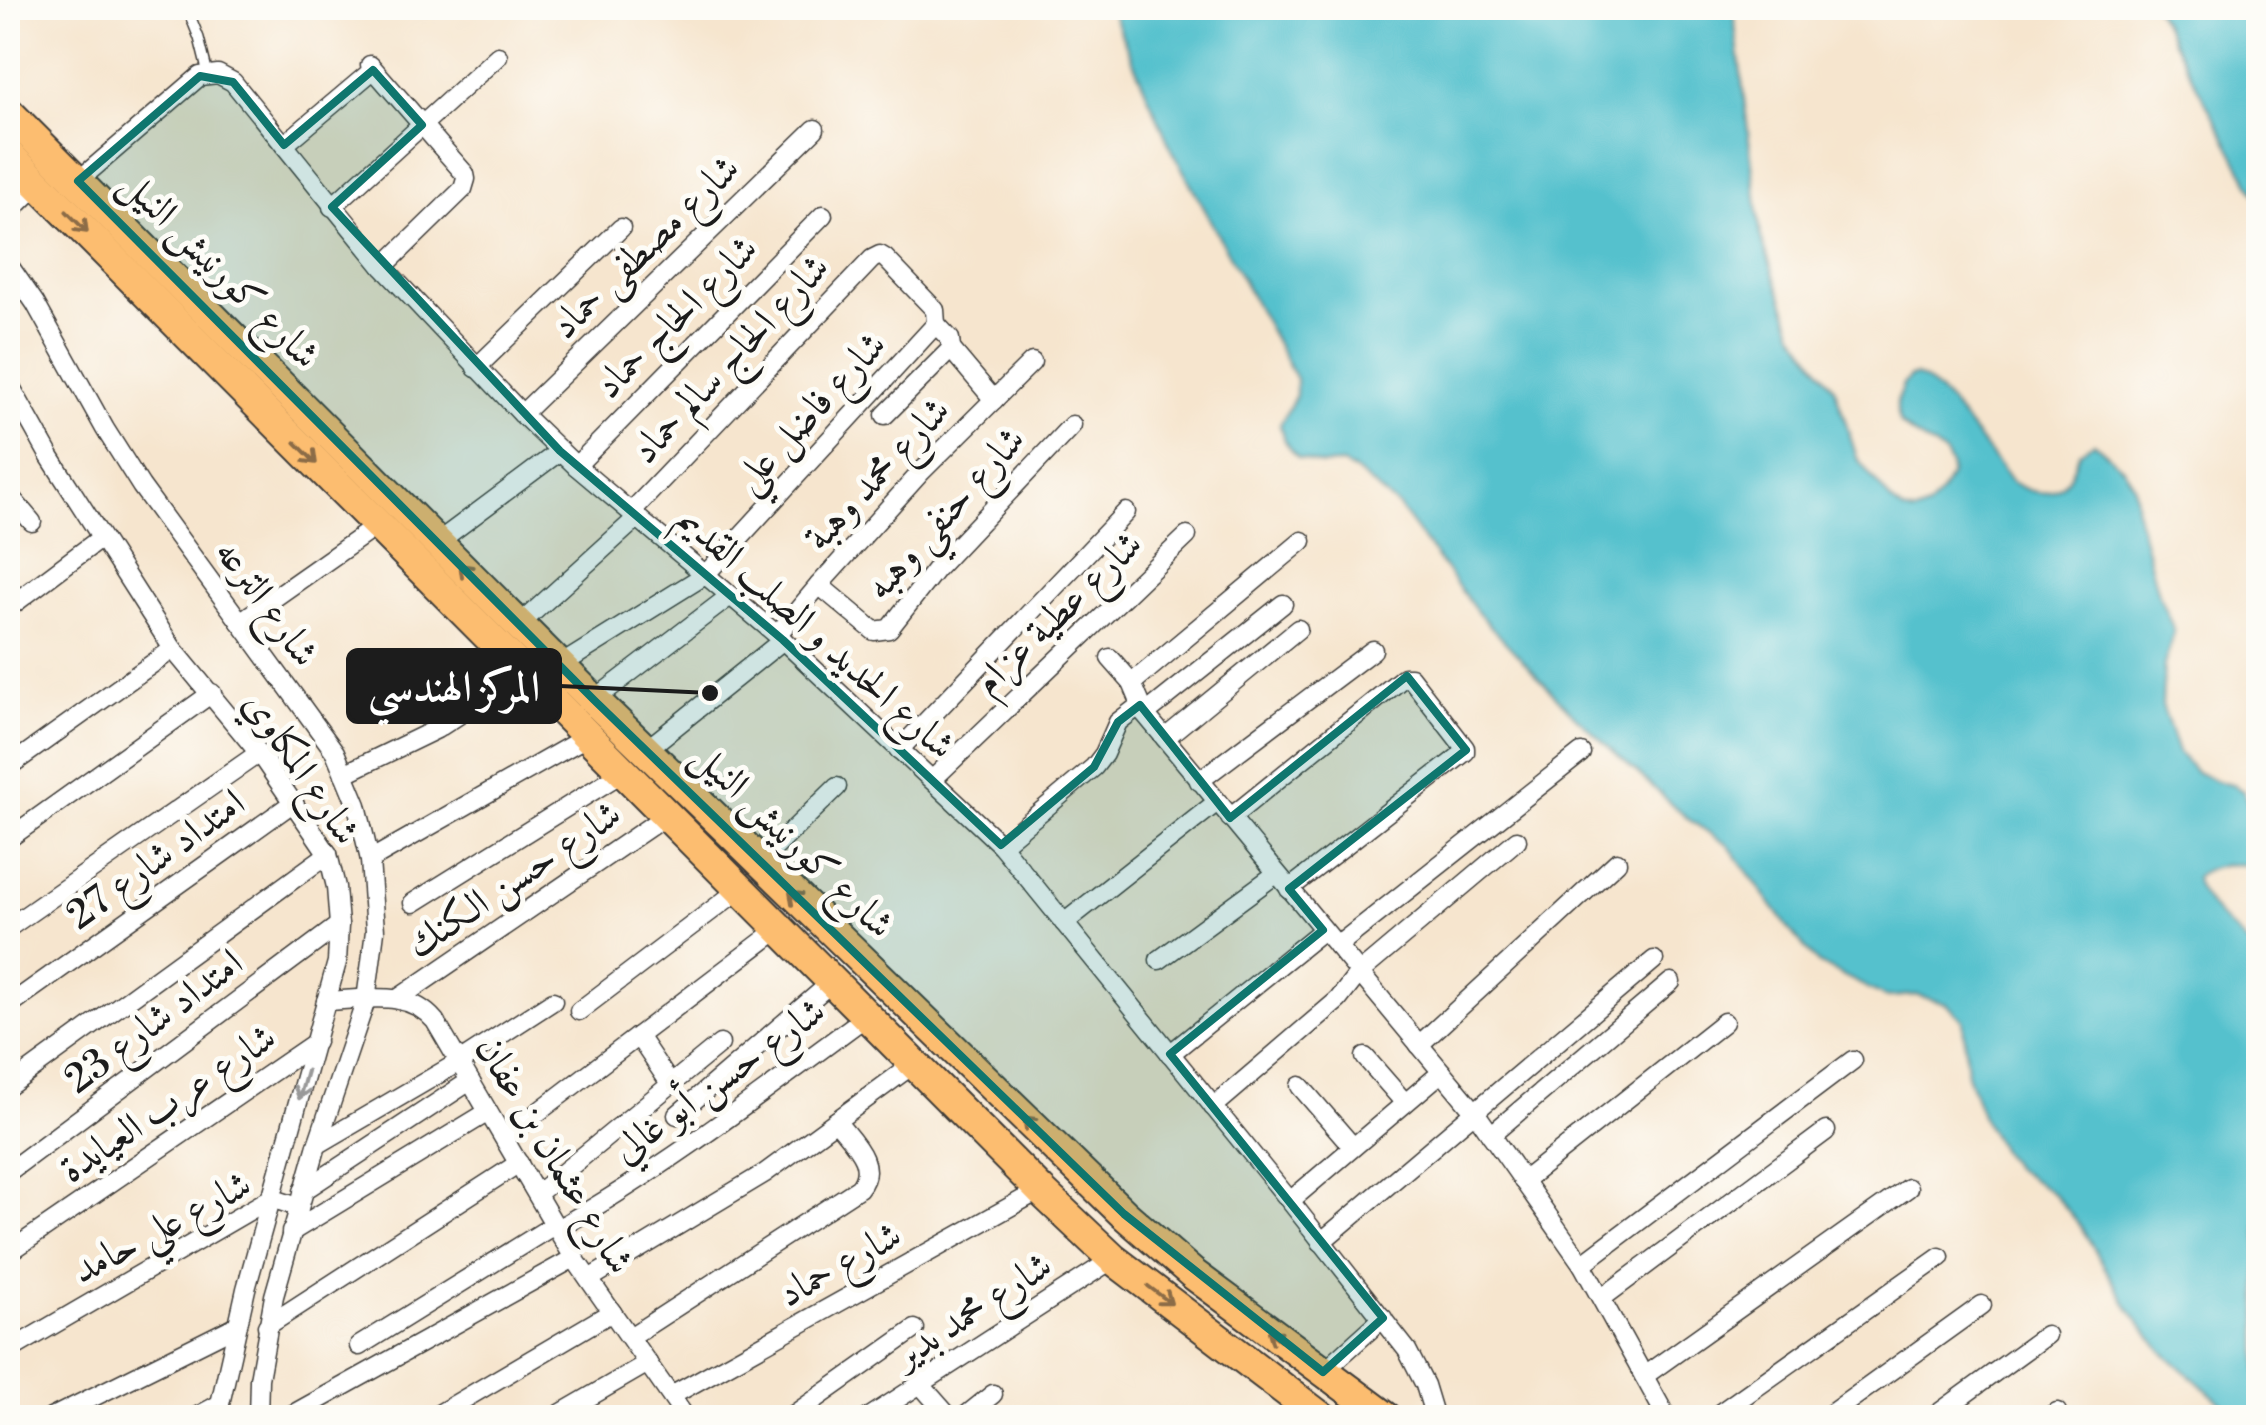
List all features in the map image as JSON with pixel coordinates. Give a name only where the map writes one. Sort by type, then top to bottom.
[{"type":"highway","name":"شارع كورنيش النيل","points":[[8,112],[594,700],[1124,1214],[1192,1274],[1387,1418]]},
{"type":"highway","name":"شارع كورنيش النيل","points":[[8,154],[1040,1190],[1113,1259],[1315,1416]]},
{"type":"highway","points":[[730,879],[751,855]]},
{"type":"street","points":[[332,207],[498,56]]},
{"type":"street","points":[[284,145],[371,67],[465,174],[466,184],[383,266]]},
{"type":"street","name":"شارع الحديد و الصلب القديم","points":[[208,74],[218,74],[233,82],[383,266],[476,368],[560,451],[780,638],[1001,845],[1383,1318],[1407,1350],[1425,1384],[1435,1418]]},
{"type":"street","points":[[78,181],[200,76],[208,74]]},
{"type":"street","name":"شارع مصطفى حماد","points":[[522,414],[815,129]]},
{"type":"street","points":[[8,214],[38,184]]},
{"type":"street","name":"شارع الحاج حماد","points":[[576,466],[823,215]]},
{"type":"street","points":[[476,368],[621,228]]},
{"type":"street","name":"شارع فاضل علي","points":[[560,666],[706,575],[936,324],[935,310],[880,256]]},
{"type":"street","name":"شارع الحاج سالم حماد","points":[[519,625],[634,514],[866,263],[880,256]]},
{"type":"street","name":"شارع الترعه","points":[[8,264],[35,303],[140,486],[335,752],[357,804],[370,860],[375,930],[366,1000],[317,1144],[274,1296],[259,1379],[258,1418]]},
{"type":"street","points":[[936,324],[950,339],[950,349],[994,400]]},
{"type":"street","points":[[885,415],[950,349]]},
{"type":"street","name":"شارع محمد وهبة","points":[[646,750],[780,638],[818,586],[922,471],[1032,362]]},
{"type":"street","name":"شارع المكاوي","points":[[8,382],[50,457],[173,649],[259,753],[328,854],[336,887],[340,926],[337,962],[236,1326],[220,1411]]},
{"type":"street","name":"شارع حنفي وهبه","points":[[818,586],[874,632],[889,629],[936,569],[1072,425]]},
{"type":"street","points":[[438,542],[560,451]]},
{"type":"street","points":[[8,494],[32,522]]},
{"type":"street","points":[[899,750],[1126,512]]},
{"type":"street","points":[[240,622],[378,525]]},
{"type":"street","name":"شارع عطية عزام","points":[[932,780],[1187,536]]},
{"type":"street","points":[[8,608],[101,538]]},
{"type":"street","points":[[1132,683],[1302,541]]},
{"type":"street","points":[[594,700],[730,596]]},
{"type":"street","points":[[1001,845],[1094,767],[1118,722],[1142,709],[1283,604]]},
{"type":"street","points":[[1165,738],[1298,629]]},
{"type":"street","points":[[8,768],[173,649]]},
{"type":"street","points":[[1200,781],[1373,650]]},
{"type":"street","points":[[1110,658],[1132,683],[1142,709],[1165,738],[1491,1135],[1582,1264],[1667,1418]]},
{"type":"street","points":[[344,774],[437,729],[521,668]]},
{"type":"street","points":[[1230,818],[1404,677],[1410,677],[1465,752],[1289,889]]},
{"type":"street","points":[[8,838],[212,693]]},
{"type":"street","points":[[370,860],[588,736]]},
{"type":"street","points":[[8,928],[259,753]]},
{"type":"street","points":[[1337,946],[1580,753]]},
{"type":"street","points":[[413,904],[623,772]]},
{"type":"street","points":[[751,855],[836,787]]},
{"type":"street","name":"امتداد شارع 27","points":[[8,1006],[294,802]]},
{"type":"street","points":[[1064,923],[1217,802]]},
{"type":"street","name":"شارع حسن الكنك","points":[[400,998],[666,815]]},
{"type":"street","points":[[1213,1107],[1338,1000],[1359,973],[1517,840]]},
{"type":"street","points":[[8,1087],[328,854]]},
{"type":"street","points":[[1419,1045],[1618,862]]},
{"type":"street","points":[[1159,960],[1276,874]]},
{"type":"street","points":[[579,1012],[730,879]]},
{"type":"street","name":"امتداد شارع 23","points":[[8,1172],[340,926]]},
{"type":"street","points":[[504,1138],[780,928]]},
{"type":"street","points":[[1170,1054],[1324,930]]},
{"type":"street","points":[[1322,1242],[1654,960]]},
{"type":"street","points":[[677,1115],[833,981]]},
{"type":"street","points":[[1491,1135],[1671,982]]},
{"type":"street","points":[[326,1001],[400,998]]},
{"type":"street","name":"شارع عثمان بن عفان","points":[[400,998],[425,1009],[435,1021],[574,1258],[686,1418]]},
{"type":"street","points":[[317,1144],[459,1062],[553,1001]]},
{"type":"street","name":"شارع حسن أبو غالي","points":[[359,1346],[681,1154],[868,1015]]},
{"type":"street","points":[[1523,1181],[1724,1022]]},
{"type":"street","points":[[638,1036],[671,1085]]},
{"type":"street","name":"شارع عرب العيايدة","points":[[8,1253],[316,1042]]},
{"type":"street","points":[[537,1194],[720,1044]]},
{"type":"street","points":[[1366,1057],[1405,1103]]},
{"type":"street","points":[[1582,1264],[1853,1060]]},
{"type":"street","points":[[589,1279],[765,1173],[915,1063]]},
{"type":"street","points":[[1290,1201],[1442,1072]]},
{"type":"street","points":[[300,1199],[470,1081]]},
{"type":"street","points":[[1300,1086],[1353,1147]]},
{"type":"street","points":[[291,1232],[488,1112]]},
{"type":"street","points":[[630,1337],[859,1188],[866,1178],[867,1166],[836,1121]]},
{"type":"street","points":[[1602,1298],[1826,1131]]},
{"type":"street","points":[[267,1326],[519,1164]]},
{"type":"street","points":[[1644,1376],[1908,1188]]},
{"type":"street","name":"شارع حماد","points":[[672,1396],[1040,1190]]},
{"type":"street","name":"شارع علي حامد","points":[[8,1352],[271,1198],[300,1199]]},
{"type":"street","points":[[1713,1418],[1940,1257]]},
{"type":"street","points":[[286,1418],[574,1258]]},
{"type":"street","name":"شارع محمد بدير","points":[[868,1418],[1113,1259]]},
{"type":"street","points":[[246,1289],[274,1296]]},
{"type":"street","points":[[1825,1418],[1982,1305]]},
{"type":"street","points":[[432,1418],[612,1312]]},
{"type":"street","points":[[1323,1372],[1383,1318]]},
{"type":"street","points":[[52,1418],[236,1326]]},
{"type":"street","points":[[788,1418],[915,1328]]},
{"type":"street","points":[[1932,1418],[2046,1335]]},
{"type":"street","points":[[553,1418],[648,1362]]},
{"type":"street","points":[[920,1384],[950,1418]]},
{"type":"street","points":[[963,1418],[993,1394]]},
{"type":"street","points":[[194,1418],[220,1411]]},
{"type":"lane","points":[[187,8],[208,74]]},
{"type":"highlighted area","points":[[373,70],[422,125],[332,207],[560,451],[783,640],[1001,845],[1094,767],[1118,722],[1140,705],[1230,818],[1407,676],[1466,750],[1289,889],[1323,930],[1170,1054],[1383,1318],[1323,1372],[1124,1214],[594,700],[78,181],[200,76],[233,82],[284,145]]},
{"type":"water","points":[[1110,8],[1733,8],[1761,238],[1794,332],[1835,389],[1857,458],[1891,501],[1914,514],[1928,508],[1951,475],[1945,454],[1900,423],[1897,402],[1903,384],[1916,376],[1948,400],[2012,482],[2020,486],[2036,492],[2058,488],[2070,475],[2080,452],[2094,443],[2124,469],[2134,484],[2137,513],[2157,590],[2174,631],[2164,665],[2162,705],[2178,752],[2194,771],[2244,792],[2258,829],[2258,867],[2225,865],[2195,877],[2211,907],[2258,954],[2258,1417],[2237,1417],[2161,1350],[2129,1309],[2080,1225],[2055,1195],[2015,1168],[2004,1155],[1985,1123],[1967,1074],[1963,1020],[1947,1004],[1917,995],[1886,997],[1818,963],[1728,845],[1688,819],[1575,716],[1478,613],[1399,507],[1356,471],[1342,464],[1322,465],[1298,458],[1284,441],[1280,425],[1296,395],[1296,379],[1169,144]]},
{"type":"water","points":[[2155,8],[2258,8],[2258,199]]},
{"type":"place","name":"المركز الهندسي","points":[[710,693]]}]
